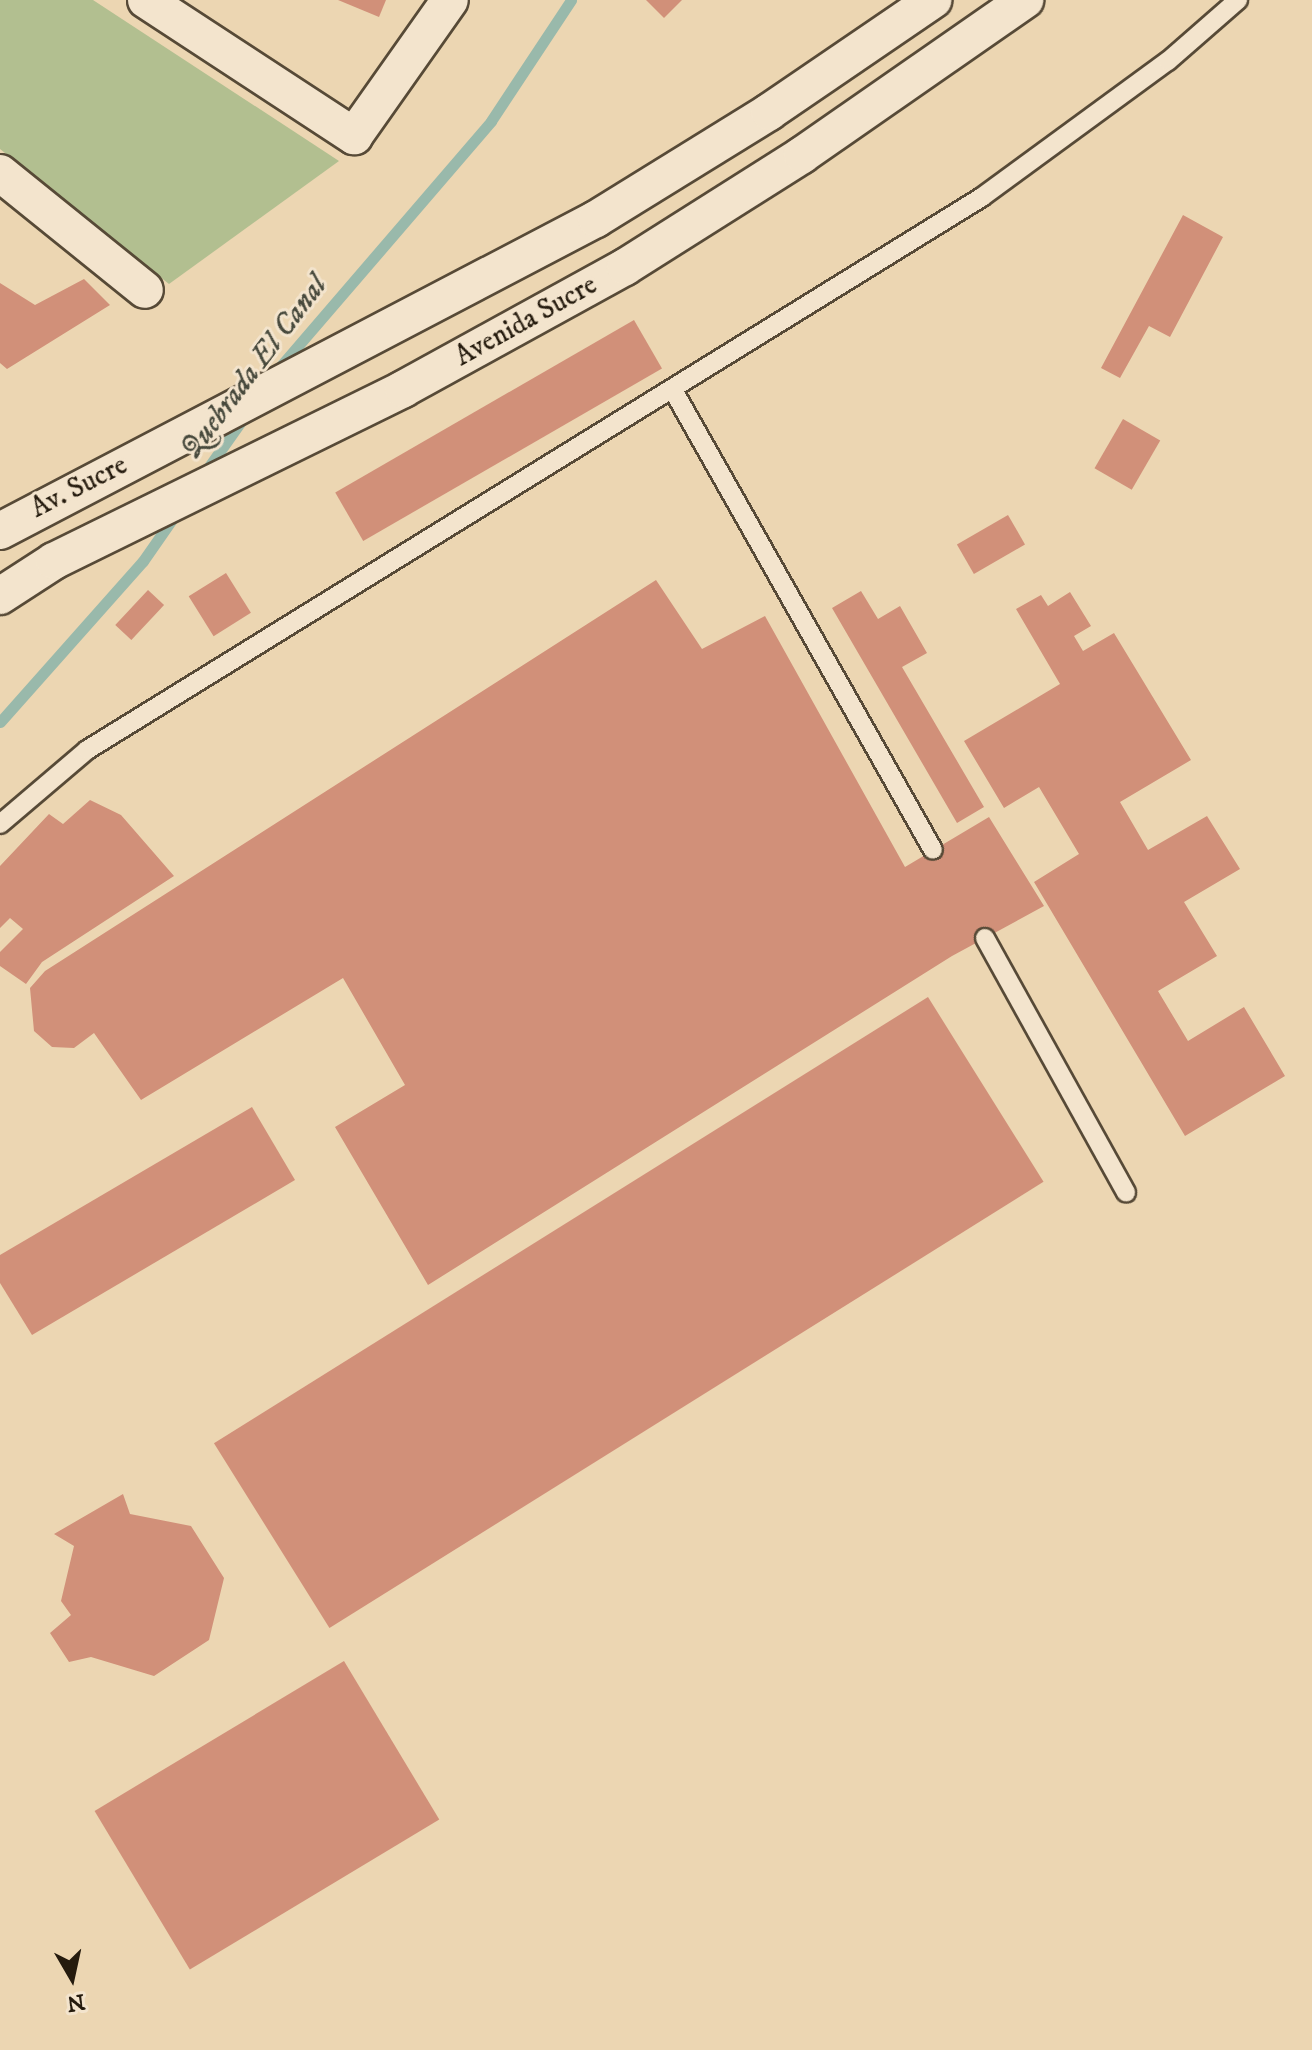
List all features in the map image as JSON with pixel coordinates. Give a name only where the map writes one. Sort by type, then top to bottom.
[{"type":"street","points":[[146,0],[354,136],[450,0]]},
{"type":"street","name":"Avenida Sucre","points":[[375,339],[596,219],[769,112],[933,0]]},
{"type":"street","name":"Avenida Sucre","points":[[0,596],[57,559],[297,441],[625,267],[802,155],[1025,0]]},
{"type":"street","points":[[0,173],[145,290]]},
{"type":"street","name":"Av. Sucre","points":[[7,524],[375,339]]},
{"type":"lane","points":[[0,824],[87,750],[982,197],[1168,61],[1238,0]]},
{"type":"lane","points":[[673,390],[933,850]]},
{"type":"lane","points":[[985,938],[1126,1192]]},
{"type":"green space","points":[[0,0],[93,0],[339,161],[169,284],[0,149]]},
{"type":"building","points":[[338,0],[386,0],[379,17]]},
{"type":"building","points":[[646,0],[682,0],[664,18]]},
{"type":"building","points":[[1183,215],[1223,237],[1170,337],[1149,326],[1120,378],[1101,368]]},
{"type":"building","points":[[84,279],[110,305],[7,369],[0,363],[0,283],[35,305]]},
{"type":"building","points":[[634,320],[662,368],[363,541],[335,493]]},
{"type":"building","points":[[1123,419],[1160,440],[1132,490],[1094,468]]},
{"type":"building","points":[[1008,515],[1025,544],[974,574],[957,544]]},
{"type":"building","points":[[226,573],[251,613],[214,636],[189,596]]},
{"type":"building","points":[[656,580],[702,649],[765,616],[905,867],[989,817],[1044,906],[952,956],[428,1285],[335,1127],[405,1085],[343,978],[141,1100],[94,1033],[74,1048],[52,1047],[34,1031],[30,988],[45,971]]},
{"type":"building","points":[[148,590],[164,605],[131,640],[115,625]]},
{"type":"building","points":[[861,591],[878,619],[900,606],[927,653],[902,667],[984,807],[957,823],[832,608]]},
{"type":"building","points":[[1070,592],[1091,626],[1074,636],[1083,651],[1114,633],[1191,760],[1120,802],[1148,850],[1207,816],[1240,869],[1184,902],[1217,956],[1158,991],[1188,1041],[1244,1007],[1285,1076],[1185,1136],[1034,882],[1079,854],[1039,787],[1004,808],[964,741],[1060,684],[1016,609],[1041,595],[1048,606]]},
{"type":"building","points":[[90,800],[121,815],[174,876],[42,962],[26,984],[0,966],[0,952],[23,929],[10,918],[0,928],[0,866],[49,814],[63,824]]},
{"type":"building","points":[[928,997],[1044,1182],[329,1628],[214,1443]]},
{"type":"building","points":[[252,1107],[295,1180],[32,1335],[0,1283],[0,1255]]},
{"type":"building","points":[[123,1494],[130,1514],[191,1526],[224,1578],[209,1640],[154,1676],[91,1657],[69,1662],[50,1633],[71,1615],[61,1601],[74,1546],[54,1534]]},
{"type":"building","points":[[344,1661],[439,1820],[190,1969],[95,1811]]},
{"type":"waterway","name":"Quebrada El Canal","points":[[272,376],[491,121],[571,0]]},
{"type":"waterway","name":"Quebrada El Canal","points":[[203,475],[244,417]]},
{"type":"waterway","name":"Quebrada El Canal","points":[[0,722],[143,561],[175,515]]}]
